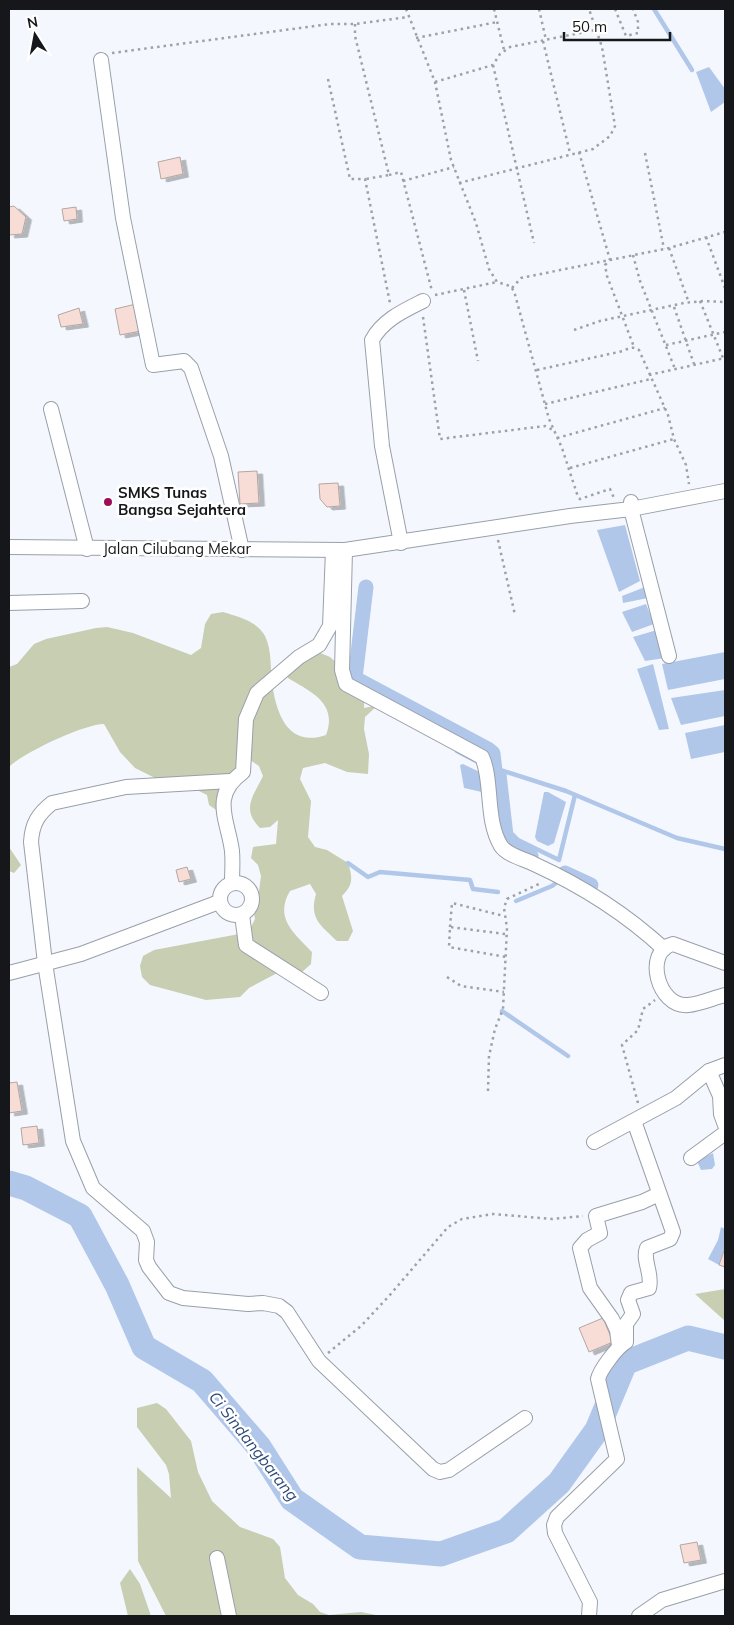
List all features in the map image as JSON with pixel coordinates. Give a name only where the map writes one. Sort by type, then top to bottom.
[{"type":"street","points":[[101,60],[123,218],[153,365],[184,361],[191,368],[221,456],[242,550]]},
{"type":"street","points":[[401,542],[382,446],[372,340],[377,330],[392,317],[423,300]]},
{"type":"street","points":[[51,410],[87,549]]},
{"type":"street","name":"Jalan Cilubang Mekar","points":[[9,547],[339,550],[496,528],[725,491]]},
{"type":"street","points":[[631,506],[669,656]]},
{"type":"street","points":[[339,550],[342,670],[346,684],[477,753],[484,762],[496,834],[504,850],[557,875],[607,904],[643,929],[664,949]]},
{"type":"street","points":[[339,550],[330,626],[319,645],[299,657],[257,693],[246,719],[243,772],[230,781],[126,787],[52,803],[42,810],[34,821],[30,842],[45,963],[73,1141],[93,1188],[143,1231],[147,1242],[146,1260],[149,1267],[170,1293],[183,1298],[248,1304],[263,1303],[279,1306],[287,1312],[319,1360],[433,1469],[440,1472],[449,1470],[525,1418]]},
{"type":"street","points":[[9,603],[82,601]]},
{"type":"street","points":[[230,781],[222,814],[232,851],[232,883]]},
{"type":"street","points":[[232,883],[244,885],[252,895],[251,907],[242,915],[232,916],[223,911],[219,902],[222,890],[232,883]]},
{"type":"street","points":[[9,973],[81,954],[219,902]]},
{"type":"street","points":[[242,915],[246,944],[321,993]]},
{"type":"street","points":[[725,963],[673,944],[664,949],[657,962],[656,973],[663,992],[670,999],[687,1006],[725,995]]},
{"type":"street","points":[[594,1142],[676,1098],[710,1071],[725,1065]]},
{"type":"street","points":[[710,1071],[720,1096],[721,1114],[725,1124]]},
{"type":"street","points":[[589,1616],[590,1602],[555,1532],[554,1525],[557,1517],[617,1458],[598,1379],[600,1371],[619,1346],[626,1342],[626,1324],[633,1314],[628,1300],[631,1294],[650,1288],[652,1279],[645,1253],[648,1248],[670,1239],[673,1232],[659,1194],[638,1119]]},
{"type":"street","points":[[691,1158],[725,1134]]},
{"type":"street","points":[[619,1346],[617,1330],[604,1306],[590,1288],[582,1264],[580,1248],[582,1243],[600,1233],[596,1216],[642,1202],[659,1194]]},
{"type":"street","points":[[217,1558],[229,1616]]},
{"type":"street","points":[[638,1616],[662,1600],[725,1581]]},
{"type":"path","points":[[406,9],[435,82],[447,144],[459,183],[476,223],[489,269],[497,282]]},
{"type":"path","points":[[494,9],[504,50]]},
{"type":"path","points":[[539,9],[570,154]]},
{"type":"path","points":[[459,183],[570,154],[593,150],[610,136],[615,129],[602,46],[589,9]]},
{"type":"path","points":[[615,9],[626,36],[638,33],[638,22],[633,9]]},
{"type":"path","points":[[101,60],[103,54],[109,53],[330,24],[355,24],[408,17]]},
{"type":"path","points":[[416,38],[497,22]]},
{"type":"path","points":[[355,24],[355,36],[389,175]]},
{"type":"path","points":[[435,82],[493,65],[504,50],[596,30]]},
{"type":"path","points":[[493,65],[534,243]]},
{"type":"path","points":[[328,79],[350,179],[365,179],[401,172],[433,295],[497,282],[512,288],[518,303],[545,404],[570,468],[579,500],[610,489],[615,500],[631,506]]},
{"type":"path","points":[[580,152],[610,260]]},
{"type":"path","points":[[645,153],[664,248]]},
{"type":"path","points":[[403,181],[454,167]]},
{"type":"path","points":[[365,179],[392,317]]},
{"type":"path","points":[[512,288],[521,278],[669,248],[725,232]]},
{"type":"path","points":[[706,238],[725,288]]},
{"type":"path","points":[[669,248],[689,303]]},
{"type":"path","points":[[634,255],[640,281],[675,369]]},
{"type":"path","points":[[610,260],[605,265],[607,276],[635,347],[639,350],[665,408],[674,439],[686,465],[689,479],[688,489]]},
{"type":"path","points":[[464,290],[478,361]]},
{"type":"path","points":[[423,300],[422,310],[440,439],[512,432],[545,426],[554,430]]},
{"type":"path","points":[[649,375],[724,358],[700,301]]},
{"type":"path","points":[[574,330],[600,321],[689,303],[700,301],[725,302]]},
{"type":"path","points":[[674,307],[684,339],[695,364]]},
{"type":"path","points":[[666,344],[725,332]]},
{"type":"path","points":[[537,370],[635,347]]},
{"type":"path","points":[[545,404],[651,379]]},
{"type":"path","points":[[557,438],[665,408]]},
{"type":"path","points":[[570,468],[674,439]]},
{"type":"path","points":[[496,528],[515,615]]},
{"type":"path","points":[[488,1092],[489,1056],[497,1022],[502,1014],[507,928],[504,916],[507,899],[546,880]]},
{"type":"path","points":[[504,916],[452,903],[449,947],[506,957]]},
{"type":"path","points":[[450,927],[506,934]]},
{"type":"path","points":[[446,977],[461,986],[504,992]]},
{"type":"path","points":[[638,1119],[622,1045],[638,1030],[643,1009],[663,992]]},
{"type":"path","points":[[319,1360],[361,1326],[448,1227],[462,1220],[494,1214],[552,1219],[596,1216]]},
{"type":"green space","points":[[223,612],[252,623],[265,636],[270,653],[272,682],[277,706],[286,725],[293,732],[302,737],[313,738],[326,735],[329,724],[325,707],[313,694],[288,678],[286,668],[318,652],[330,657],[339,665],[356,670],[355,678],[365,688],[364,708],[378,705],[365,717],[364,729],[369,754],[368,774],[347,772],[325,763],[303,768],[300,779],[311,801],[308,837],[315,847],[327,850],[348,863],[350,868],[350,885],[342,896],[353,931],[348,941],[337,941],[317,920],[314,909],[316,894],[310,884],[290,891],[284,909],[285,917],[293,931],[312,952],[311,964],[302,972],[281,971],[249,988],[240,997],[206,1000],[150,985],[142,977],[140,966],[143,956],[154,950],[239,934],[250,929],[255,919],[253,909],[258,899],[261,876],[258,865],[251,858],[253,847],[276,844],[278,820],[270,827],[260,828],[251,815],[251,803],[263,776],[259,766],[250,760],[219,812],[209,805],[207,795],[187,785],[155,778],[135,768],[120,752],[104,724],[95,725],[54,740],[27,754],[9,767],[9,667],[17,664],[34,644],[46,639],[107,627],[133,633],[191,655],[201,648],[205,624],[211,614]]},
{"type":"green space","points":[[9,847],[21,865],[14,873],[9,871]]},
{"type":"green space","points":[[725,1289],[725,1321],[695,1294]]},
{"type":"green space","points":[[157,1403],[166,1409],[191,1441],[198,1472],[212,1501],[240,1527],[273,1539],[280,1547],[285,1578],[298,1595],[313,1604],[320,1612],[329,1615],[361,1612],[381,1616],[166,1616],[138,1561],[137,1467],[171,1498],[169,1474],[166,1465],[137,1427],[137,1408]]},
{"type":"green space","points":[[130,1569],[140,1584],[151,1616],[128,1616],[120,1583]]},
{"type":"water","points":[[709,67],[725,89],[725,102],[711,112],[696,72]]},
{"type":"water","points":[[625,525],[640,581],[619,592],[597,530]]},
{"type":"water","points":[[645,587],[648,598],[623,603],[622,596]]},
{"type":"water","points":[[646,604],[654,624],[632,632],[622,612]]},
{"type":"water","points":[[657,630],[665,658],[645,661],[633,637]]},
{"type":"water","points":[[725,652],[725,679],[668,690],[662,664]]},
{"type":"water","points":[[653,664],[669,729],[659,730],[637,669]]},
{"type":"water","points":[[725,690],[725,716],[681,725],[671,698]]},
{"type":"water","points":[[725,725],[725,752],[691,759],[685,733]]},
{"type":"water","points":[[463,764],[486,775],[486,793],[464,788],[460,765]]},
{"type":"water","points":[[544,792],[548,792],[566,802],[554,843],[548,846],[537,841],[535,837]]},
{"type":"water","points":[[713,1153],[715,1165],[712,1169],[701,1170],[697,1161]]},
{"type":"water","points":[[721,1227],[725,1229],[725,1247],[719,1265],[708,1259],[718,1240]]},
{"type":"building","points":[[180,157],[183,174],[161,179],[158,162]]},
{"type":"building","points":[[14,206],[26,217],[22,234],[9,235],[9,207]]},
{"type":"building","points":[[76,207],[77,219],[64,221],[62,209]]},
{"type":"building","points":[[136,304],[141,331],[120,335],[115,309]]},
{"type":"building","points":[[79,308],[83,324],[61,327],[58,315]]},
{"type":"building","points":[[257,471],[259,503],[240,504],[238,472]]},
{"type":"building","points":[[338,483],[340,506],[327,507],[320,499],[319,484]]},
{"type":"building","points":[[187,867],[191,879],[179,882],[176,870]]},
{"type":"building","points":[[17,1082],[22,1111],[9,1113],[9,1083]]},
{"type":"building","points":[[37,1126],[39,1143],[23,1145],[21,1128]]},
{"type":"building","points":[[725,1248],[725,1267],[719,1265]]},
{"type":"building","points":[[603,1318],[613,1342],[589,1352],[579,1328]]},
{"type":"building","points":[[697,1542],[701,1560],[684,1563],[680,1545]]},
{"type":"waterway","points":[[654,9],[692,70]]},
{"type":"waterway","points":[[366,587],[355,678],[493,753],[502,833],[507,843],[531,856]]},
{"type":"waterway","points":[[457,751],[476,761]]},
{"type":"waterway","points":[[488,766],[566,791],[677,838],[725,849]]},
{"type":"waterway","points":[[504,772],[511,833],[518,840],[559,860],[575,795]]},
{"type":"waterway","points":[[348,863],[368,877],[380,872],[470,880],[473,889],[498,892]]},
{"type":"waterway","points":[[565,873],[591,885]]},
{"type":"waterway","points":[[516,901],[552,886],[556,883],[555,876]]},
{"type":"waterway","points":[[502,1011],[568,1056]]},
{"type":"waterway","name":"Ci Sindangbarang","points":[[9,1183],[26,1188],[80,1216],[117,1285],[144,1347],[202,1381],[259,1447],[292,1499],[360,1547],[441,1554],[506,1531],[559,1483],[597,1430],[625,1363],[688,1338],[725,1347]]},
{"type":"place","name":"SMKS Tunas Bangsa Sejahtera","points":[[108,502]]}]
